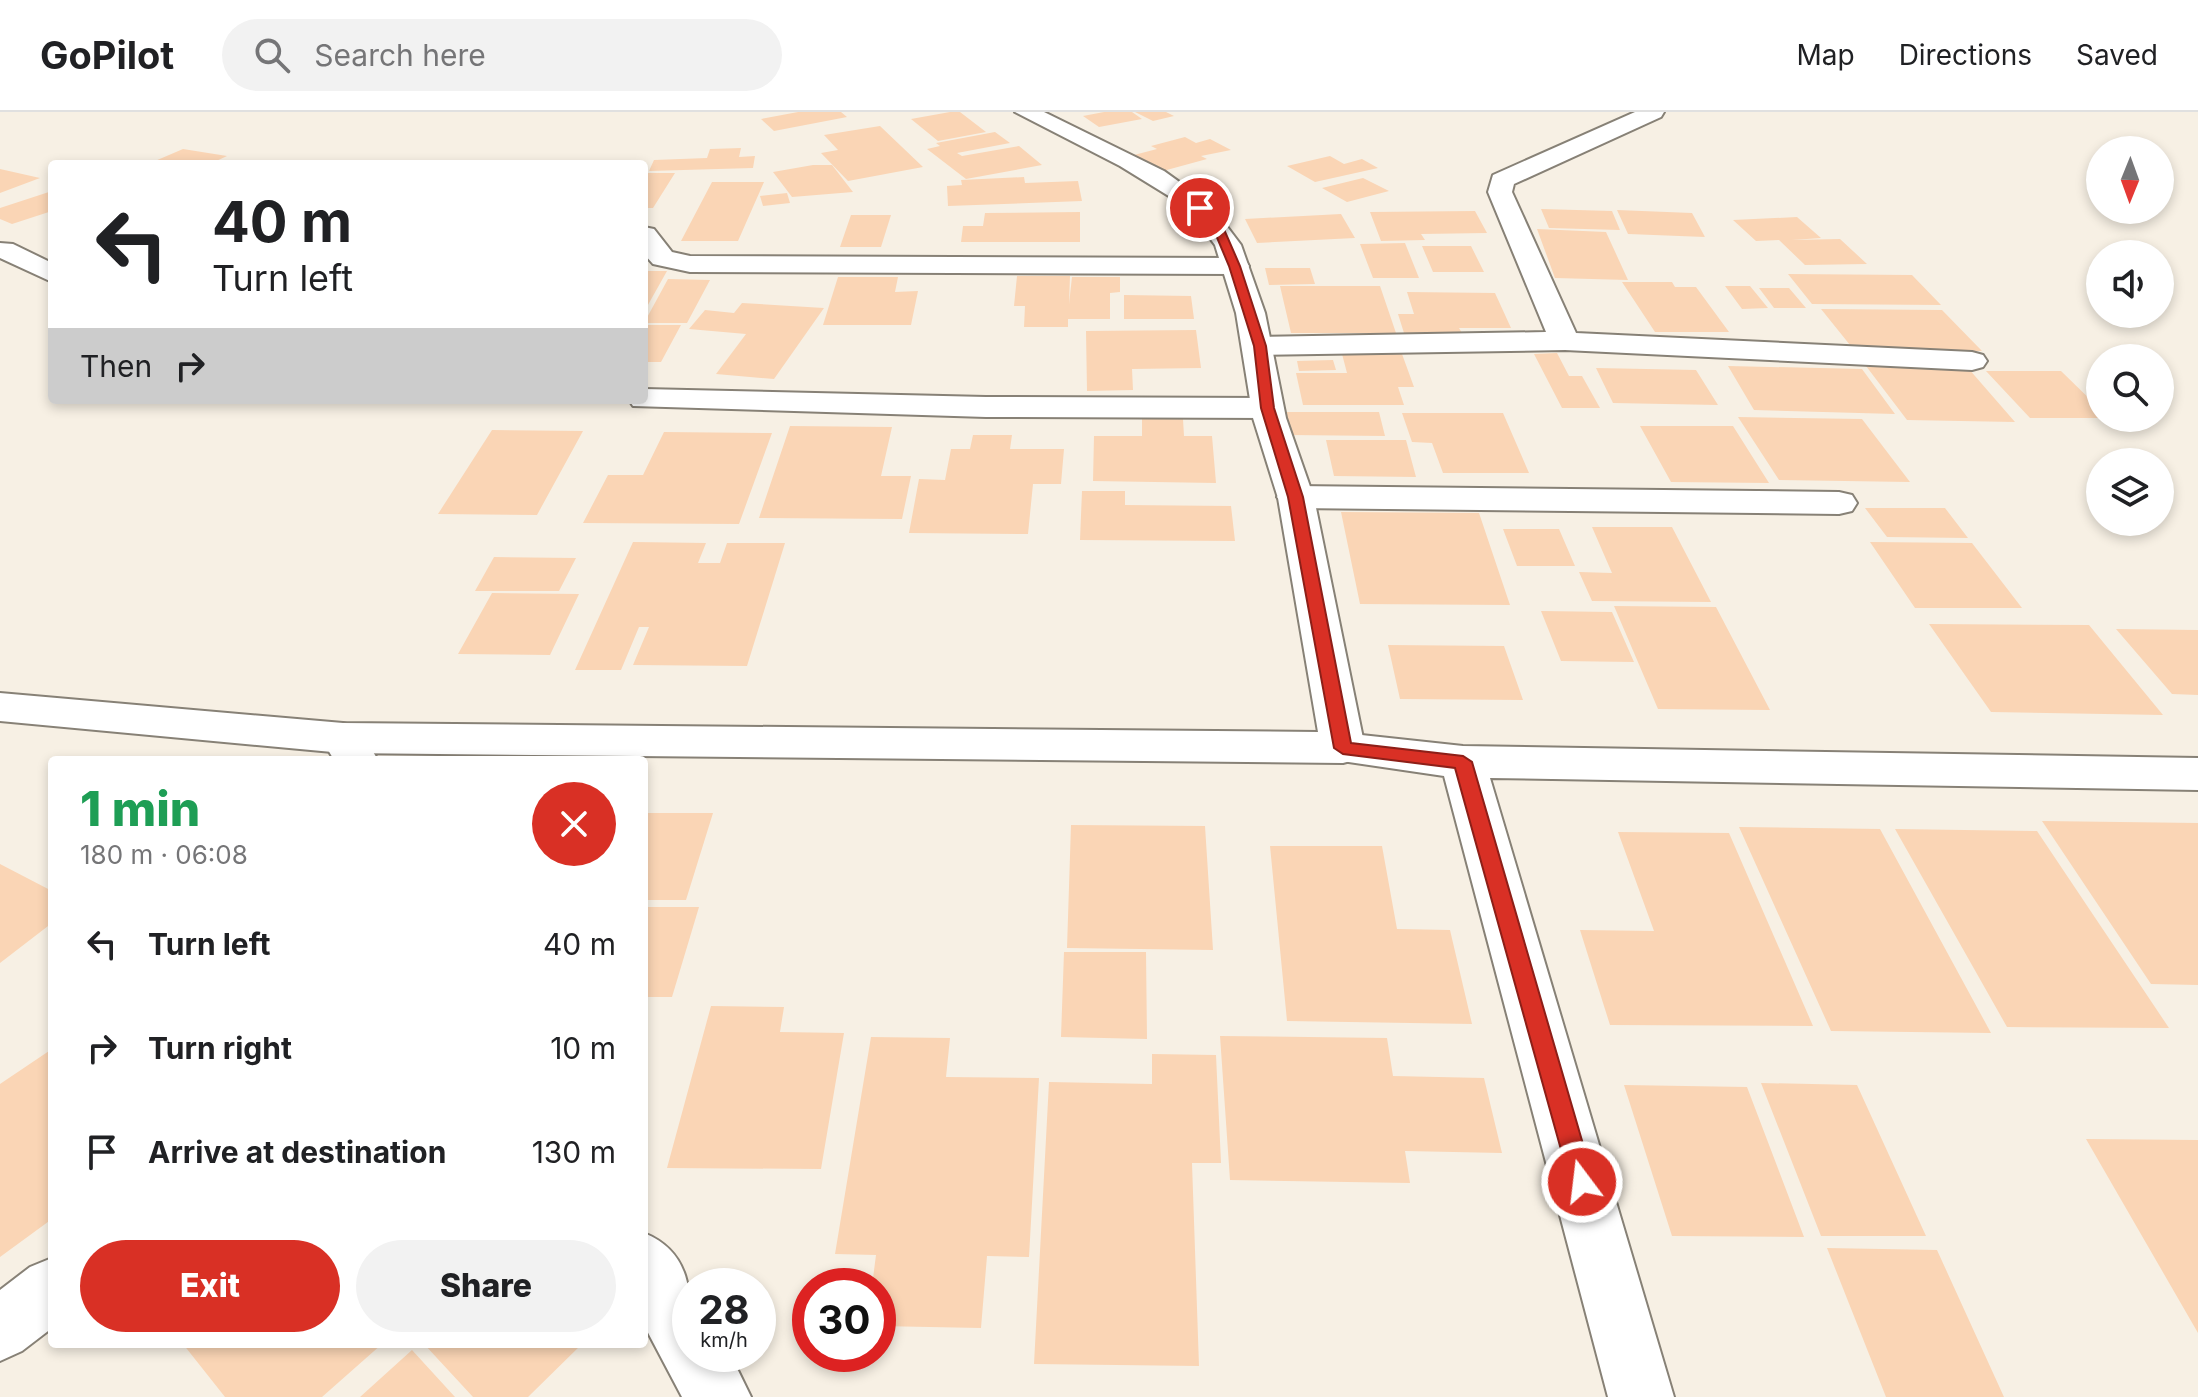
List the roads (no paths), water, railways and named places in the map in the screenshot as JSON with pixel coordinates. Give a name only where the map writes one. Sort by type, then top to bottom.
[{"type":"street","points":[[1026,112],[1096,145],[1200,208],[1218,227],[1235,266],[1260,346],[1267,408],[1295,497],[1343,748]]},
{"type":"street","points":[[1565,341],[1500,192],[1502,180],[1653,112]]},
{"type":"street","points":[[648,242],[663,258],[690,264],[1235,266]]},
{"type":"street","points":[[4,250],[48,272]]},
{"type":"street","points":[[1260,346],[1565,341],[1972,361]]},
{"type":"street","points":[[648,399],[986,407],[1267,408]]},
{"type":"street","points":[[1295,497],[1839,503]]},
{"type":"street","points":[[0,707],[349,749],[1343,748],[1463,762],[2198,774]]},
{"type":"street","points":[[1463,762],[1641,1397]]},
{"type":"street","points":[[648,1270],[672,1314]]},
{"type":"street","points":[[0,1329],[48,1292]]},
{"type":"street","points":[[704,1372],[718,1397]]}]
